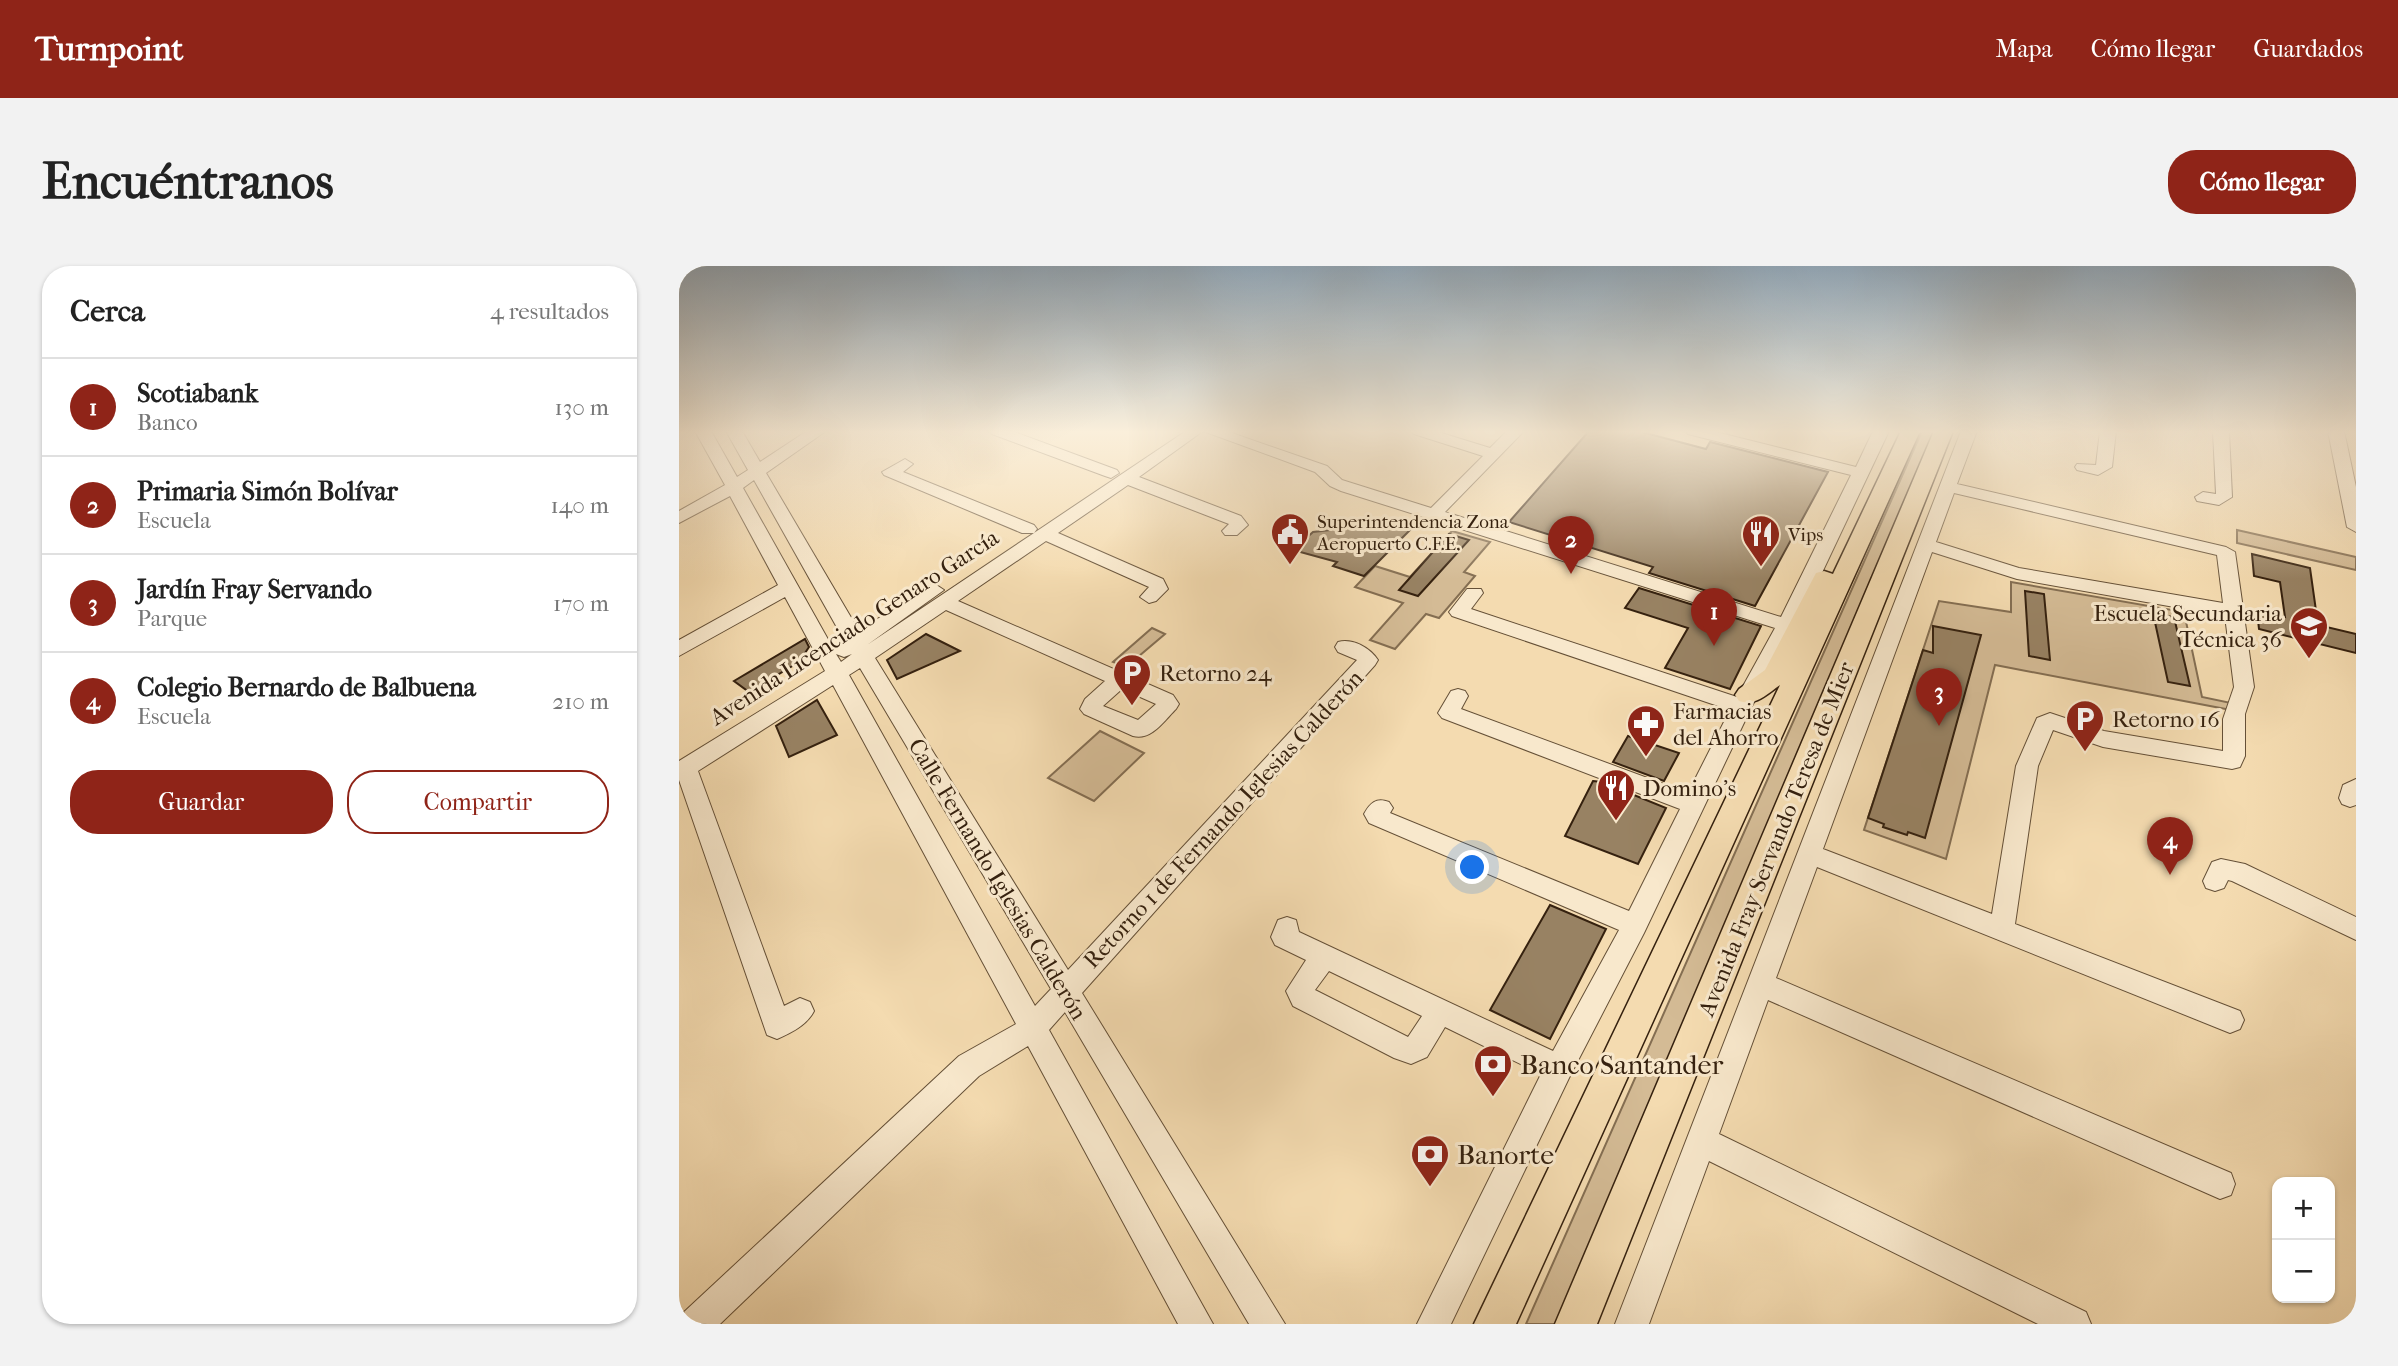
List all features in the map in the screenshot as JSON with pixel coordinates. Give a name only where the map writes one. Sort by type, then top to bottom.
[{"type":"main road","name":"Avenida Fray Servando Teresa de Mier","points":[[1495,1324],[1889,480]]},
{"type":"main road","name":"Avenida Fray Servando Teresa de Mier","points":[[1576,1324],[1924,480]]},
{"type":"main road","points":[[1745,701],[1775,676],[1834,558],[1872,519]]},
{"type":"street","name":"Calle Fernando Iglesias Calderón","points":[[731,480],[1196,1324]]},
{"type":"street","points":[[679,518],[743,480]]},
{"type":"street","name":"Calle Fernando Iglesias Calderón","points":[[762,480],[859,650],[1268,1324]]},
{"type":"street","points":[[911,480],[1156,583],[1159,589],[1149,597]]},
{"type":"street","name":"Avenida Licenciado Genaro García","points":[[681,764],[859,650],[1110,480]]},
{"type":"street","points":[[1132,480],[1235,520],[1239,525],[1231,531]]},
{"type":"street","points":[[1333,480],[1433,515],[1786,625]]},
{"type":"street","points":[[1433,515],[1468,480]]},
{"type":"street","points":[[1434,1324],[1559,1068],[1635,925],[1693,804],[1858,480]]},
{"type":"street","name":"Avenida Fray Servando Teresa de Mier","points":[[1632,1324],[1950,480]]},
{"type":"street","points":[[2203,497],[2219,500],[2224,497],[2223,480]]},
{"type":"street","points":[[2350,480],[2356,527]]},
{"type":"street","points":[[1948,487],[2226,552],[2245,687],[2243,698],[2237,703],[2233,715],[2234,759],[2221,761],[2134,746],[2103,739],[2050,721],[2045,723],[2027,766],[2002,928]]},
{"type":"street","name":"Avenida Licenciado Genaro García","points":[[859,650],[944,603],[1036,531]]},
{"type":"street","points":[[1927,545],[2029,576],[2234,611]]},
{"type":"street","points":[[679,649],[790,586]]},
{"type":"street","points":[[1474,593],[1459,612],[1745,701]]},
{"type":"street","points":[[944,603],[1118,681]]},
{"type":"street","name":"Retorno 1 de Fernando Iglesias Calderón","points":[[1032,1029],[1368,660],[1364,655],[1345,647]]},
{"type":"street","points":[[1458,696],[1449,713],[1693,804]]},
{"type":"street","points":[[681,764],[776,1026],[800,1011]]},
{"type":"street","points":[[1381,808],[1377,817],[1635,925]]},
{"type":"street","points":[[1810,854],[2230,1020]]},
{"type":"street","points":[[2215,881],[2221,869],[2236,871],[2356,929]]},
{"type":"street","points":[[1287,928],[1284,937],[1559,1068]]},
{"type":"street","points":[[1325,956],[1302,985],[1299,992],[1302,997],[1404,1049],[1411,1051],[1417,1048],[1440,1011]]},
{"type":"street","points":[[1761,984],[2220,1184]]},
{"type":"street","points":[[696,1324],[969,1066],[1032,1029]]},
{"type":"street","points":[[1701,1141],[2074,1324]]},
{"type":"shaded area","points":[[1900,480],[1919,480],[1560,1324],[1526,1324]]},
{"type":"shaded area","points":[[2237,530],[2356,557],[2356,570],[2237,543]]},
{"type":"shaded area","points":[[1452,531],[1490,542],[1464,572],[1475,576],[1439,618],[1426,614],[1395,649],[1370,640],[1403,603],[1355,587],[1375,566],[1410,577]]},
{"type":"shaded area","points":[[2011,582],[2184,612],[2202,697],[2231,703],[2231,710],[1995,665],[1946,859],[1864,830],[1939,601],[2011,612]]},
{"type":"shaded area","points":[[1152,628],[1165,634],[1126,667],[1113,662]]},
{"type":"shaded area","points":[[1100,731],[1144,753],[1094,801],[1048,778]]},
{"type":"building","points":[[1546,480],[1823,480],[1755,606],[1649,573],[1653,567],[1509,522]]},
{"type":"building","points":[[1420,520],[1364,576],[1333,566],[1337,562],[1293,550],[1313,532]]},
{"type":"building","points":[[1449,534],[1469,540],[1418,596],[1399,590]]},
{"type":"building","points":[[2252,554],[2310,568],[2318,625],[2356,634],[2356,653],[2259,629],[2257,611],[2285,617],[2280,582],[2254,576]]},
{"type":"building","points":[[1639,588],[1761,626],[1730,689],[1665,668],[1688,628],[1625,608]]},
{"type":"building","points":[[2025,591],[2044,594],[2050,660],[2029,656]]},
{"type":"building","points":[[2153,613],[2174,617],[2190,686],[2168,682]]},
{"type":"building","points":[[1933,626],[1981,635],[1925,838],[1883,827],[1884,824],[1868,818],[1923,650],[1933,653]]},
{"type":"building","points":[[926,634],[960,651],[897,679],[887,660]]},
{"type":"building","points":[[805,639],[809,647],[799,662],[749,692],[734,681]]},
{"type":"building","points":[[817,700],[837,735],[789,757],[776,726]]},
{"type":"building","name":"Farmacias del Ahorro","points":[[1628,736],[1679,753],[1664,781],[1613,762]]},
{"type":"building","name":"Domino's","points":[[1593,781],[1602,782],[1666,808],[1638,864],[1565,836]]},
{"type":"building","points":[[1550,905],[1606,929],[1550,1039],[1490,1010]]},
{"type":"place","name":"Superintendencia Zona Aeropuerto C.F.E.","points":[[1290,566]]},
{"type":"place","name":"Vips","points":[[1761,568]]},
{"type":"place","name":"Primaria Simón Bolívar","points":[[1571,574]]},
{"type":"place","name":"Scotiabank","points":[[1714,646]]},
{"type":"place","name":"Escuela Secundaria Técnica 36","points":[[2309,660]]},
{"type":"place","name":"Retorno 24","points":[[1132,707]]},
{"type":"place","name":"Jardín Fray Servando","points":[[1939,726]]},
{"type":"place","name":"Retorno 16","points":[[2085,753]]},
{"type":"place","name":"Farmacias del Ahorro","points":[[1646,758]]},
{"type":"place","name":"Domino's","points":[[1616,822]]},
{"type":"place","name":"Colegio Bernardo de Balbuena","points":[[2170,875]]},
{"type":"place","name":"Banco Santander","points":[[1493,1098]]},
{"type":"place","name":"Banorte","points":[[1430,1188]]}]
